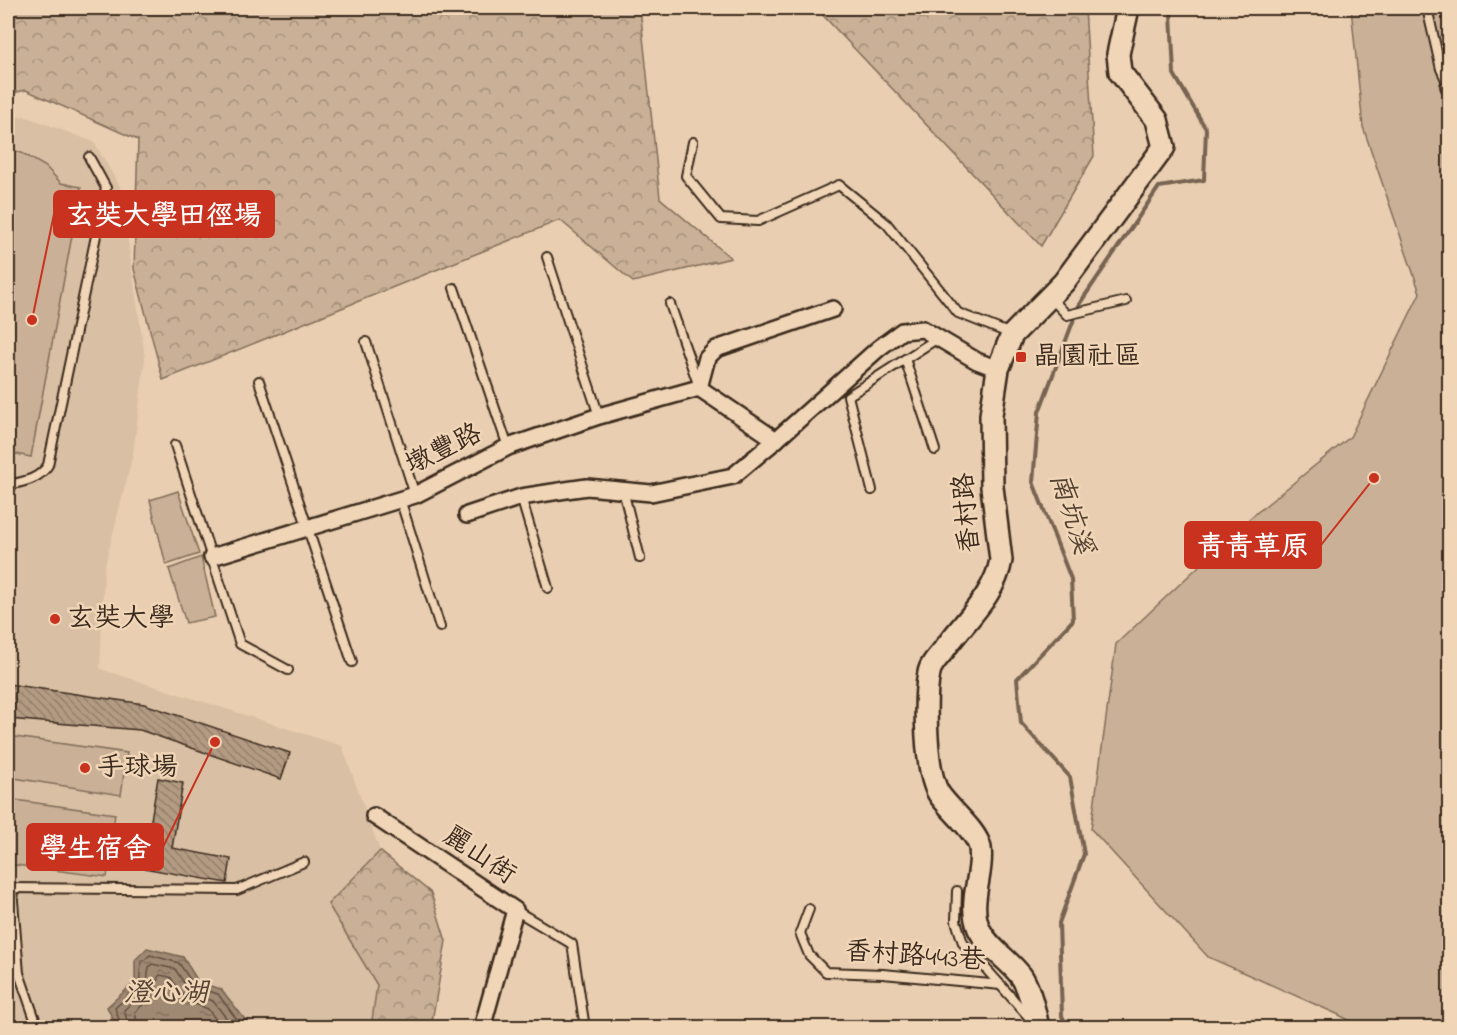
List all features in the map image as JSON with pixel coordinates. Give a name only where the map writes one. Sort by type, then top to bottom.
[{"type":"street","name":"香村路","points":[[1036,1028],[1023,978],[987,942],[978,927],[973,902],[980,847],[972,833],[939,794],[930,771],[926,696],[929,670],[992,587],[999,570],[1001,560],[992,487],[992,415],[998,369],[1012,335],[1064,282],[1164,147],[1157,120],[1120,72],[1118,54],[1128,8]]},
{"type":"street","points":[[776,440],[699,388],[707,358],[716,349],[833,309]]},
{"type":"street","points":[[467,514],[521,496],[587,487],[651,493],[733,476],[879,348],[902,331],[923,329],[977,361],[998,369]]},
{"type":"street","name":"墩豐路","points":[[212,557],[408,497],[508,447],[599,416],[699,388]]},
{"type":"street","name":"麗山街","points":[[374,816],[515,910],[482,1028]]},
{"type":"lane","points":[[1427,8],[1441,69],[1449,86]]},
{"type":"lane","points":[[693,142],[686,176],[721,219],[758,221],[839,185],[887,224],[958,313],[1012,335]]},
{"type":"lane","points":[[8,485],[34,478],[44,473],[48,465],[106,188],[89,157]]},
{"type":"lane","points":[[547,257],[599,416]]},
{"type":"lane","points":[[454,288],[508,447]]},
{"type":"lane","points":[[1050,296],[1067,315],[1126,301]]},
{"type":"lane","points":[[670,304],[699,388]]},
{"type":"lane","points":[[872,490],[848,396],[938,338]]},
{"type":"lane","points":[[366,342],[440,627]]},
{"type":"lane","points":[[905,359],[935,450]]},
{"type":"lane","points":[[259,381],[352,662]]},
{"type":"lane","points":[[175,446],[240,644],[288,670]]},
{"type":"lane","points":[[624,490],[640,558]]},
{"type":"lane","points":[[521,496],[548,588]]},
{"type":"lane","points":[[38,1028],[19,973],[10,888],[237,890],[304,862]]},
{"type":"lane","name":"香村路","points":[[957,891],[956,921],[963,943],[1024,1010],[1036,1028]]},
{"type":"lane","name":"香村路443巷","points":[[808,909],[800,933],[809,955],[826,972],[883,974],[1001,985]]},
{"type":"lane","points":[[515,910],[572,944],[585,1028]]},
{"type":"shaded area","name":"玄奘大學","points":[[24,116],[94,142],[120,187],[145,358],[133,454],[104,569],[100,669],[342,746],[380,851],[328,904],[377,985],[371,1027],[9,1028],[8,120]]},
{"type":"green space","points":[[8,8],[640,8],[660,198],[731,258],[633,282],[560,220],[163,380],[134,269],[138,140],[26,90],[8,94]]},
{"type":"green space","points":[[816,8],[1085,8],[1094,156],[1041,246]]},
{"type":"green space","points":[[1351,8],[1449,8],[1449,1027],[1362,1027],[1208,957],[1091,829],[1116,644],[1249,519],[1350,437],[1420,293],[1363,127]]},
{"type":"green space","points":[[8,148],[46,167],[61,183],[81,187],[31,457],[12,453],[8,456]]},
{"type":"green space","points":[[178,491],[199,554],[166,565],[150,500]]},
{"type":"green space","points":[[201,557],[215,617],[186,623],[169,569]]},
{"type":"green space","name":"手球場","points":[[8,736],[127,753],[121,795],[8,777]]},
{"type":"green space","points":[[8,799],[115,814],[107,877],[8,864]]},
{"type":"green space","points":[[380,851],[431,893],[446,941],[431,1027],[371,1027],[377,985],[328,904]]},
{"type":"water","name":"澄心湖","points":[[147,948],[183,957],[199,983],[221,989],[251,1027],[117,1027],[107,1007],[135,982],[135,960]]},
{"type":"building","points":[[8,684],[144,704],[290,753],[281,779],[140,730],[8,719]]},
{"type":"building","points":[[158,778],[183,783],[172,848],[231,859],[227,883],[143,868]]},
{"type":"waterway","name":"南坑溪","points":[[1068,1028],[1062,1016],[1059,923],[1084,854],[1070,777],[1021,723],[1017,679],[1073,620],[1071,579],[1033,482],[1039,412],[1080,303],[1159,187],[1204,180],[1206,129],[1174,74],[1171,14],[1174,8]]},
{"type":"place","name":"玄奘大學田徑場","points":[[32,320]]},
{"type":"place","name":"晶園社區","points":[[1021,357]]},
{"type":"place","name":"青青草原","points":[[1374,478]]},
{"type":"place","name":"玄奘大學","points":[[55,619]]},
{"type":"place","name":"學生宿舍","points":[[215,742]]},
{"type":"place","name":"手球場","points":[[85,768]]}]
